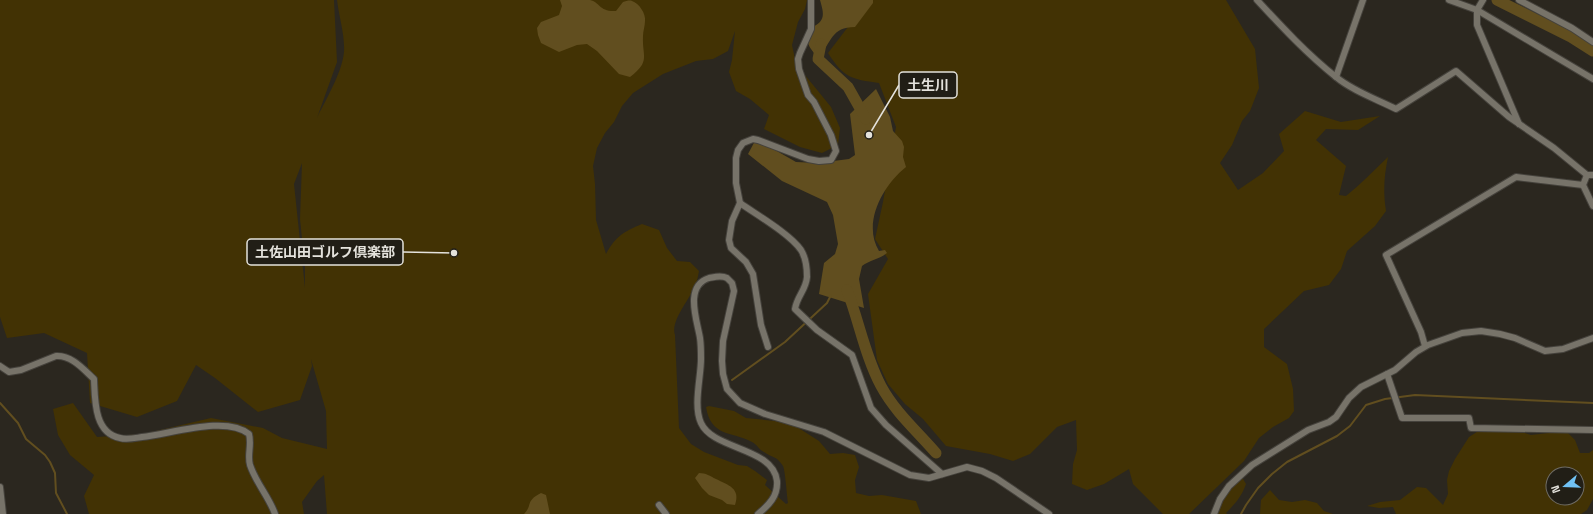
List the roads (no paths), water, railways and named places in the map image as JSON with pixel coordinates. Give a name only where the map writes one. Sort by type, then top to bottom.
[{"type":"street","points":[[768,347],[761,325],[753,274],[746,262],[731,248],[728,240],[732,221],[740,203],[736,183],[736,158],[738,150],[743,143],[753,139],[799,157],[819,161],[831,160],[836,151],[831,135],[814,102],[808,95],[798,69],[798,59],[811,29],[811,0]]},
{"type":"street","points":[[1257,0],[1309,54],[1336,78],[1396,109],[1456,71],[1476,90],[1519,124],[1590,175],[1583,185]]},
{"type":"street","points":[[1336,78],[1363,0]]},
{"type":"street","points":[[1449,0],[1477,10],[1593,79]]},
{"type":"street","points":[[1520,0],[1572,28],[1593,42]]},
{"type":"street","points":[[1483,1],[1477,10],[1477,25],[1519,124]]},
{"type":"street","points":[[1426,346],[1386,255],[1516,178],[1583,185]]},
{"type":"street","points":[[1583,185],[1593,206]]},
{"type":"street","points":[[740,203],[792,241],[802,251],[806,262],[807,278],[804,288],[796,300],[795,309],[817,330],[852,355],[870,408],[886,425],[942,474]]},
{"type":"street","points":[[758,514],[774,498],[777,488],[776,473],[769,465],[758,457],[711,434],[700,422],[698,409],[701,340],[694,310],[695,294],[699,284],[703,280],[716,276],[727,278],[734,287],[723,341],[722,374],[727,389],[736,400],[765,414],[824,432],[910,475],[929,478],[967,467],[982,471],[996,478],[1049,514]]},
{"type":"street","points":[[1214,514],[1229,486],[1243,472],[1284,444],[1308,430],[1329,422],[1336,417],[1349,398],[1361,387],[1396,370],[1426,346],[1462,333],[1481,331],[1515,338],[1545,351],[1563,349],[1593,338]]},
{"type":"street","points":[[0,366],[9,372],[21,370],[56,356],[69,358],[94,379],[95,404],[102,424],[108,433],[121,439],[160,435],[212,425],[240,428],[250,434],[252,442],[249,463],[255,479],[275,514]]},
{"type":"street","points":[[1387,374],[1402,418],[1469,418],[1471,428],[1593,430]]},
{"type":"street","points":[[0,487],[2,511]]},
{"type":"street","points":[[659,505],[666,514]]},
{"type":"waterway","points":[[1497,0],[1571,37],[1593,51]]},
{"type":"waterway","points":[[821,44],[818,59],[848,87],[866,119]]},
{"type":"waterway","points":[[847,290],[866,351],[881,386],[900,413],[936,453]]},
{"type":"waterway","points":[[732,380],[785,342],[827,303],[831,295]]},
{"type":"waterway","points":[[1241,514],[1258,488],[1287,462],[1337,436],[1350,426],[1366,405],[1385,399],[1415,395],[1593,403]]},
{"type":"waterway","points":[[0,403],[18,423],[26,439],[45,455],[50,462],[55,473],[56,493],[67,514]]},
{"type":"place","name":"土生川","points":[[869,135]]},
{"type":"place","name":"土佐山田ゴルフ倶楽部","points":[[454,253]]}]
